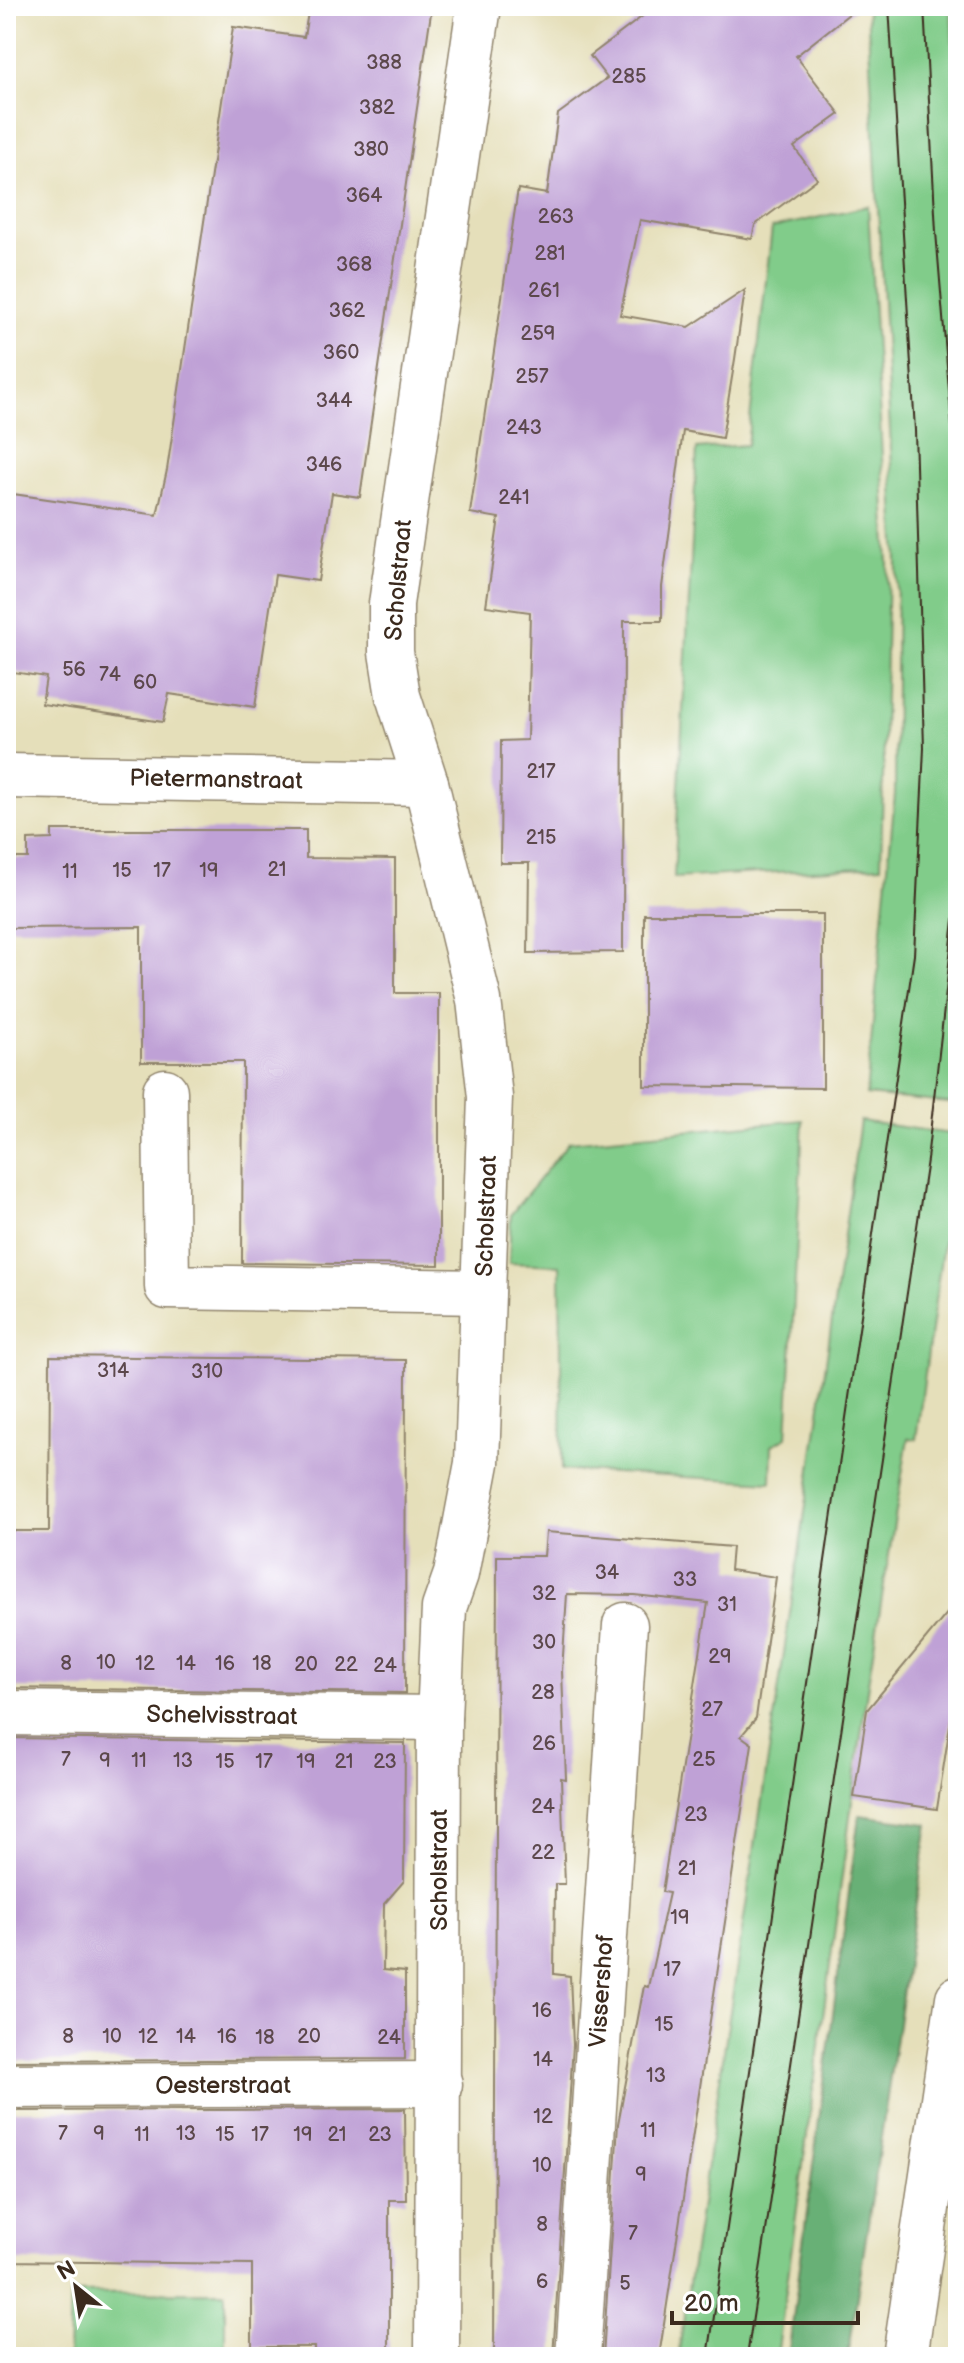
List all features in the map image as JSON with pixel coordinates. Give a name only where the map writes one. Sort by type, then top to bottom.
[{"type":"street","name":"Scholstraat","points":[[437,2357],[439,1718],[444,1608],[456,1574],[477,1463],[490,1097],[479,1000],[426,783],[398,696],[391,652],[391,604],[479,6]]},
{"type":"street","name":"Pietermanstraat","points":[[6,776],[426,783]]},
{"type":"street","name":"Scholstraat","points":[[165,1091],[167,1287],[483,1292]]},
{"type":"street","name":"Vissershof","points":[[578,2357],[625,1625]]},
{"type":"street","name":"Schelvisstraat","points":[[6,1713],[439,1718]]},
{"type":"street","points":[[905,2357],[958,1998]]},
{"type":"street","name":"Oesterstraat","points":[[6,2086],[440,2084]]},
{"type":"green space","points":[[867,6],[951,6],[958,138],[958,1104],[866,1095],[895,794],[897,560]]},
{"type":"green space","points":[[868,206],[888,564],[881,866],[674,878],[697,449],[747,445],[772,228]]},
{"type":"green space","points":[[803,1120],[787,1437],[772,1445],[771,1482],[562,1470],[560,1265],[509,1263],[511,1214],[569,1142]]},
{"type":"green space","points":[[860,1121],[958,1135],[916,1439],[908,1438],[868,1683],[777,2357],[678,2357],[802,1533]]},
{"type":"green space","points":[[859,1815],[928,1824],[848,2357],[788,2357]]},
{"type":"green space","points":[[225,2292],[225,2357],[68,2357],[70,2293]]},
{"type":"building","points":[[309,6],[432,6],[360,497],[332,493],[318,581],[275,575],[255,707],[169,694],[163,722],[42,704],[46,677],[6,671],[6,493],[157,515],[167,470],[233,27],[304,37]]},
{"type":"building","points":[[656,6],[859,6],[796,56],[840,114],[794,147],[817,179],[755,225],[752,239],[640,220],[620,315],[689,327],[745,290],[735,359],[722,438],[683,431],[662,587],[662,621],[624,621],[623,952],[528,953],[529,863],[500,863],[501,741],[527,740],[530,612],[486,606],[499,518],[470,513],[518,189],[547,194],[558,114],[607,78],[590,56]]},
{"type":"building","points":[[52,830],[306,830],[306,858],[395,859],[395,993],[439,993],[439,1265],[242,1263],[243,1062],[141,1062],[141,927],[6,928],[6,858],[28,858],[28,840],[52,839]]},
{"type":"building","points":[[644,914],[823,914],[823,1088],[644,1086]]},
{"type":"building","points":[[50,1356],[406,1360],[405,1693],[6,1688],[6,1531],[49,1531]]},
{"type":"building","points":[[546,1532],[732,1547],[730,1570],[776,1577],[756,1718],[741,1736],[752,1744],[659,2357],[603,2357],[618,2124],[644,1986],[648,1987],[669,1893],[662,1892],[708,1603],[634,1595],[567,1594],[562,1671],[566,1779],[561,1778],[565,1884],[555,1884],[554,1974],[570,1976],[573,2045],[553,2357],[494,2357],[497,1556],[544,1556]]},
{"type":"building","points":[[958,1600],[958,1673],[937,1809],[854,1797],[867,1710]]},
{"type":"building","points":[[6,1738],[405,1743],[404,1881],[384,1904],[383,1970],[405,1972],[405,2059],[6,2061]]},
{"type":"building","points":[[405,2109],[406,2200],[389,2200],[389,2357],[314,2357],[314,2347],[252,2347],[252,2264],[6,2261],[6,2111]]},
{"type":"tram line","points":[[708,2357],[914,955],[924,748],[915,430],[889,6]]},
{"type":"tram line","points":[[924,6],[936,232],[958,500]]},
{"type":"tram line","points":[[747,2357],[927,1160],[958,884]]}]
